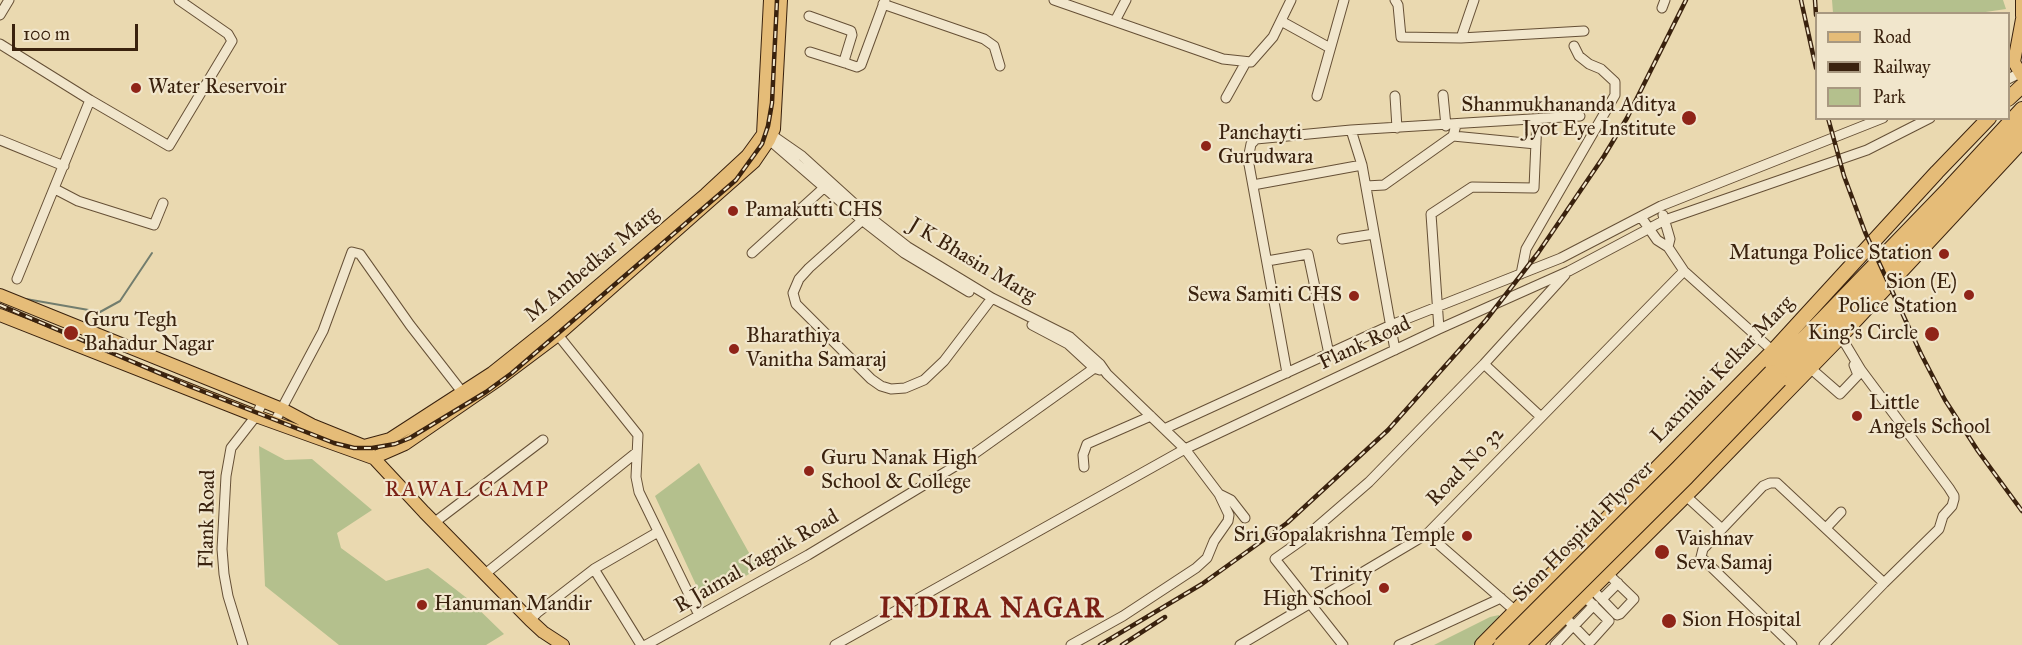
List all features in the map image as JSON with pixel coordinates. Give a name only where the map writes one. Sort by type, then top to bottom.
[{"type":"highway","points":[[2010,93],[2017,73]]},
{"type":"highway","points":[[1775,376],[1935,211],[2022,109]]},
{"type":"highway","name":"Laxmibai Kelkar Marg","points":[[1482,645],[1775,348],[1987,120]]},
{"type":"highway","points":[[1953,191],[2022,126]]},
{"type":"highway","points":[[1539,640],[1567,623],[1593,597],[1607,573],[1686,496],[1921,251],[2021,143]]},
{"type":"highway","points":[[1890,223],[1935,211]]},
{"type":"highway","points":[[1921,251],[1935,211]]},
{"type":"highway","points":[[1775,348],[1775,376]]},
{"type":"highway","points":[[1775,376],[1807,369]]},
{"type":"highway","name":"Sion Hospital Flyover","points":[[1501,645],[1678,468],[1775,376]]},
{"type":"highway","name":"Sion Hospital Flyover","points":[[1518,645],[1687,477],[1775,376]]},
{"type":"main road","points":[[767,134],[770,0]]},
{"type":"main road","points":[[767,134],[776,112],[781,0]]},
{"type":"main road","points":[[2017,73],[2022,0]]},
{"type":"main road","name":"M Ambedkar Marg","points":[[364,446],[390,439],[466,396],[492,373],[554,330],[706,194],[767,134]]},
{"type":"main road","points":[[0,296],[263,401],[312,425],[364,446],[530,620],[563,645]]},
{"type":"main road","points":[[0,315],[274,423],[373,458],[405,444],[466,396]]},
{"type":"main road","points":[[117,361],[124,345]]},
{"type":"street","points":[[0,15],[9,0]]},
{"type":"street","points":[[0,44],[169,146],[232,41],[228,34],[179,0]]},
{"type":"street","points":[[1054,0],[1223,59],[1246,62],[1251,62],[1273,37],[1292,0]]},
{"type":"street","points":[[1115,21],[1126,0]]},
{"type":"street","points":[[1317,96],[1344,0]]},
{"type":"street","points":[[1395,0],[1398,5],[1401,37],[1461,39],[1584,31]]},
{"type":"street","points":[[1461,39],[1474,0]]},
{"type":"street","points":[[810,52],[857,67],[861,65],[884,2],[984,39],[994,46],[1000,66]]},
{"type":"street","points":[[808,16],[851,32],[845,63]]},
{"type":"street","points":[[1281,21],[1330,48]]},
{"type":"street","points":[[1521,274],[1526,249],[1615,94],[1615,82],[1601,69],[1589,64],[1579,56],[1574,46]]},
{"type":"street","points":[[1226,98],[1246,62]]},
{"type":"street","points":[[1443,94],[1453,135]]},
{"type":"street","points":[[1395,96],[1397,128]]},
{"type":"street","points":[[17,279],[90,100]]},
{"type":"street","points":[[1287,373],[1248,159],[1251,144],[1256,139],[1351,130],[1580,116]]},
{"type":"street","points":[[1439,329],[1431,214],[1472,187],[1534,188],[1537,119]]},
{"type":"street","points":[[1164,429],[1391,325],[1561,258],[1661,206],[1878,120]]},
{"type":"street","name":"Flank Road","points":[[835,645],[1185,449],[1439,329],[1569,271],[1665,220],[1866,150],[1926,120]]},
{"type":"street","points":[[1351,130],[1362,165],[1395,350]]},
{"type":"street","name":"J K Bhasin Marg","points":[[767,134],[802,156],[827,185],[865,218],[917,254],[991,301],[1057,334],[1107,374],[1185,449],[1219,494]]},
{"type":"street","points":[[1366,186],[1384,185],[1453,135],[1536,144]]},
{"type":"street","points":[[0,140],[64,166]]},
{"type":"street","points":[[1253,185],[1362,165]]},
{"type":"street","points":[[752,253],[827,185]]},
{"type":"street","points":[[55,189],[78,201],[154,225],[163,203]]},
{"type":"street","points":[[1661,206],[1670,239],[1668,247]]},
{"type":"street","points":[[1641,217],[1657,240],[1668,247],[1684,271],[1775,348]]},
{"type":"street","points":[[865,218],[809,268],[799,279],[793,293],[796,304],[871,379],[881,386],[891,389],[905,388],[924,380],[944,361],[991,301]]},
{"type":"street","points":[[1341,239],[1374,234]]},
{"type":"street","points":[[274,423],[323,332],[350,254],[355,252],[360,254],[410,325],[466,396]]},
{"type":"street","points":[[1267,261],[1308,254],[1329,354]]},
{"type":"street","points":[[1343,645],[1275,559],[1302,540],[1369,482],[1484,364],[1569,271]]},
{"type":"street","name":"Road No 32","points":[[1240,645],[1427,534],[1684,271]]},
{"type":"street","points":[[554,330],[638,435],[636,477],[639,492],[699,615]]},
{"type":"street","points":[[1807,369],[1840,394],[1858,373],[1839,337]]},
{"type":"street","points":[[1824,645],[1940,529],[1943,516],[1954,503],[1954,496],[1864,375],[1839,337]]},
{"type":"street","points":[[1484,364],[1541,417]]},
{"type":"street","name":"R Jaimal Yagnik Road","points":[[646,645],[808,555],[967,459],[1097,366]]},
{"type":"street","name":"Flank Road","points":[[243,645],[228,596],[224,574],[222,549],[226,476],[231,448],[256,416],[263,401]]},
{"type":"street","points":[[1084,467],[1083,456],[1087,444],[1151,416]]},
{"type":"street","points":[[435,522],[543,440]]},
{"type":"street","points":[[485,573],[637,452]]},
{"type":"street","points":[[1792,645],[1701,558],[1700,553],[1763,486],[1777,483],[1884,583]]},
{"type":"street","points":[[1219,494],[1231,500],[1245,518]]},
{"type":"street","points":[[1071,645],[1123,616],[1196,568],[1207,558],[1214,541],[1228,521],[1229,514],[1219,494]]},
{"type":"street","points":[[1686,496],[1722,529]]},
{"type":"street","points":[[1826,528],[1841,512]]},
{"type":"street","points":[[530,620],[594,569],[658,532]]},
{"type":"street","points":[[1427,534],[1515,610],[1539,640]]},
{"type":"street","points":[[594,569],[640,645]]},
{"type":"street","points":[[1593,597],[1619,615],[1634,600],[1607,573]]},
{"type":"street","points":[[1593,597],[1618,583]]},
{"type":"street","points":[[1567,623],[1591,641],[1609,621],[1593,597]]},
{"type":"street","points":[[1399,645],[1501,598]]},
{"type":"street","points":[[1555,645],[1567,623]]},
{"type":"street","points":[[1567,623],[1587,645]]},
{"type":"green space","points":[[1832,0],[2003,0],[2006,9],[1986,12],[1833,12]]},
{"type":"green space","points":[[259,446],[285,460],[312,459],[372,510],[337,533],[341,548],[386,581],[428,568],[468,599],[504,634],[486,645],[339,645],[265,586]]},
{"type":"green space","points":[[699,463],[758,569],[703,600],[655,496]]},
{"type":"green space","points":[[1499,615],[1499,620],[1473,645],[1434,645],[1490,617]]},
{"type":"waterway","points":[[26,299],[100,312],[120,301],[152,253]]},
{"type":"railway","points":[[0,305],[189,386],[334,443],[354,448],[395,444],[410,438],[486,392],[512,373],[736,180],[762,144],[768,126],[772,103],[777,0]]},
{"type":"railway","points":[[1100,645],[1202,584],[1287,523],[1388,430],[1486,320],[1538,253],[1627,118],[1686,0]]},
{"type":"railway","points":[[1801,0],[1815,63]]},
{"type":"railway","points":[[1815,0],[1816,12]]},
{"type":"railway","points":[[1829,120],[1844,176],[1865,232],[1921,354],[1945,400],[1978,451],[2022,511]]},
{"type":"railway","points":[[1122,645],[1165,617]]},
{"type":"place","name":"Water Reservoir","points":[[136,88]]},
{"type":"place","name":"Shanmukhananda Aditya Jyot Eye Institute","points":[[1689,118]]},
{"type":"place","name":"Panchayti Gurudwara","points":[[1206,146]]},
{"type":"place","name":"Pamakutti CHS","points":[[733,211]]},
{"type":"place","name":"Matunga Police Station","points":[[1944,254]]},
{"type":"place","name":"Sion (E) Police Station","points":[[1969,295]]},
{"type":"place","name":"Sewa Samiti CHS","points":[[1354,296]]},
{"type":"place","name":"Guru Tegh Bahadur Nagar","points":[[71,333]]},
{"type":"place","name":"King's Circle","points":[[1932,334]]},
{"type":"place","name":"Bharathiya Vanitha Samaraj","points":[[734,349]]},
{"type":"place","name":"Little Angels School","points":[[1857,416]]},
{"type":"place","name":"Guru Nanak High School & College","points":[[809,471]]},
{"type":"place","name":"Sri Gopalakrishna Temple","points":[[1467,536]]},
{"type":"place","name":"Vaishnav Seva Samaj","points":[[1662,552]]},
{"type":"place","name":"Trinity High School","points":[[1384,588]]},
{"type":"place","name":"Hanuman Mandir","points":[[422,605]]},
{"type":"place","name":"Sion Hospital","points":[[1669,621]]},
{"type":"district","name":"RAWAL CAMP","points":[[467,491]]},
{"type":"district","name":"INDIRA NAGAR","points":[[992,610]]}]
